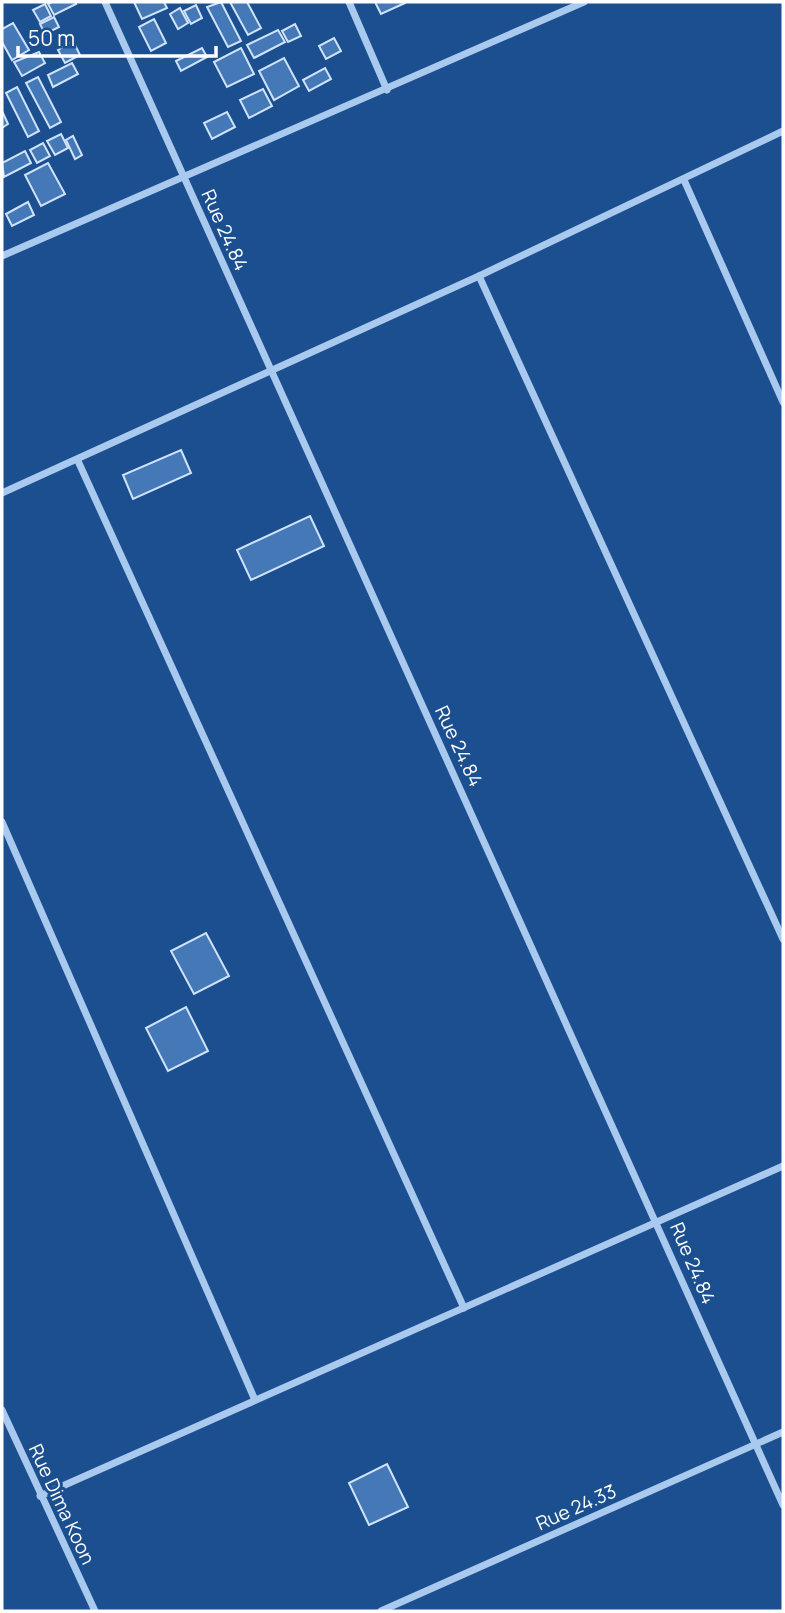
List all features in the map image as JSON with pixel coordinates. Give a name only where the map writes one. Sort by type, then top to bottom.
[{"type":"street","name":"Rue 24.84","points":[[105,2],[783,1505]]},
{"type":"street","points":[[349,2],[387,90]]},
{"type":"street","points":[[2,256],[584,2]]},
{"type":"street","points":[[2,493],[78,461],[270,370],[479,276],[783,131]]},
{"type":"street","points":[[684,180],[783,402]]},
{"type":"street","points":[[479,276],[783,939]]},
{"type":"street","points":[[78,461],[464,1308]]},
{"type":"street","points":[[2,822],[255,1400]]},
{"type":"street","points":[[40,1496],[783,1166]]},
{"type":"street","name":"Rue Dima Koon","points":[[2,1410],[95,1611]]},
{"type":"street","name":"Rue 24.33","points":[[382,1611],[783,1432]]},
{"type":"building","points":[[134,2],[164,2],[167,8],[142,19]]},
{"type":"building","points":[[221,2],[241,41],[228,47],[207,7]]},
{"type":"building","points":[[230,2],[247,2],[261,28],[248,35]]},
{"type":"building","points":[[375,2],[405,2],[405,3],[381,14]]},
{"type":"building","points":[[45,4],[51,16],[40,22],[33,10]]},
{"type":"building","points":[[48,4],[76,4],[54,15]]},
{"type":"building","points":[[196,5],[202,18],[191,24],[184,11]]},
{"type":"building","points":[[180,8],[188,23],[178,29],[170,14]]},
{"type":"building","points":[[54,17],[59,27],[45,34],[40,24]]},
{"type":"building","points":[[154,19],[166,43],[151,51],[139,27]]},
{"type":"building","points":[[13,23],[29,50],[12,60],[2,42],[2,29]]},
{"type":"building","points":[[295,24],[301,36],[288,42],[282,31]]},
{"type":"building","points":[[278,30],[285,42],[254,58],[247,45]]},
{"type":"building","points":[[334,38],[341,51],[326,59],[319,46]]},
{"type":"building","points":[[73,41],[80,55],[65,63],[58,50]]},
{"type":"building","points":[[202,48],[207,57],[181,71],[176,61]]},
{"type":"building","points":[[241,48],[254,74],[227,87],[214,62]]},
{"type":"building","points":[[39,52],[45,63],[22,76],[14,62]]},
{"type":"building","points":[[284,58],[299,86],[274,100],[259,71]]},
{"type":"building","points":[[72,63],[78,74],[53,87],[48,75]]},
{"type":"building","points":[[325,68],[331,79],[309,91],[303,80]]},
{"type":"building","points":[[38,77],[61,122],[50,128],[26,83]]},
{"type":"building","points":[[17,87],[39,131],[28,137],[6,93]]},
{"type":"building","points":[[263,89],[272,106],[249,118],[240,100]]},
{"type":"building","points":[[2,111],[8,124],[2,128]]},
{"type":"building","points":[[227,112],[235,127],[212,139],[204,123]]},
{"type":"building","points":[[61,134],[68,148],[55,155],[47,141]]},
{"type":"building","points":[[73,136],[82,155],[75,159],[66,140]]},
{"type":"building","points":[[43,143],[50,156],[37,163],[30,150]]},
{"type":"building","points":[[25,151],[31,163],[4,177],[2,163]]},
{"type":"building","points":[[48,163],[65,194],[41,206],[25,175]]},
{"type":"building","points":[[28,202],[34,215],[12,226],[6,214]]},
{"type":"building","points":[[181,450],[191,473],[133,499],[123,475]]},
{"type":"building","points":[[310,516],[324,546],[251,580],[237,550]]},
{"type":"building","points":[[206,933],[229,976],[194,994],[171,951]]},
{"type":"building","points":[[186,1007],[208,1051],[168,1071],[146,1028]]},
{"type":"building","points":[[387,1464],[408,1507],[369,1525],[349,1483]]}]
